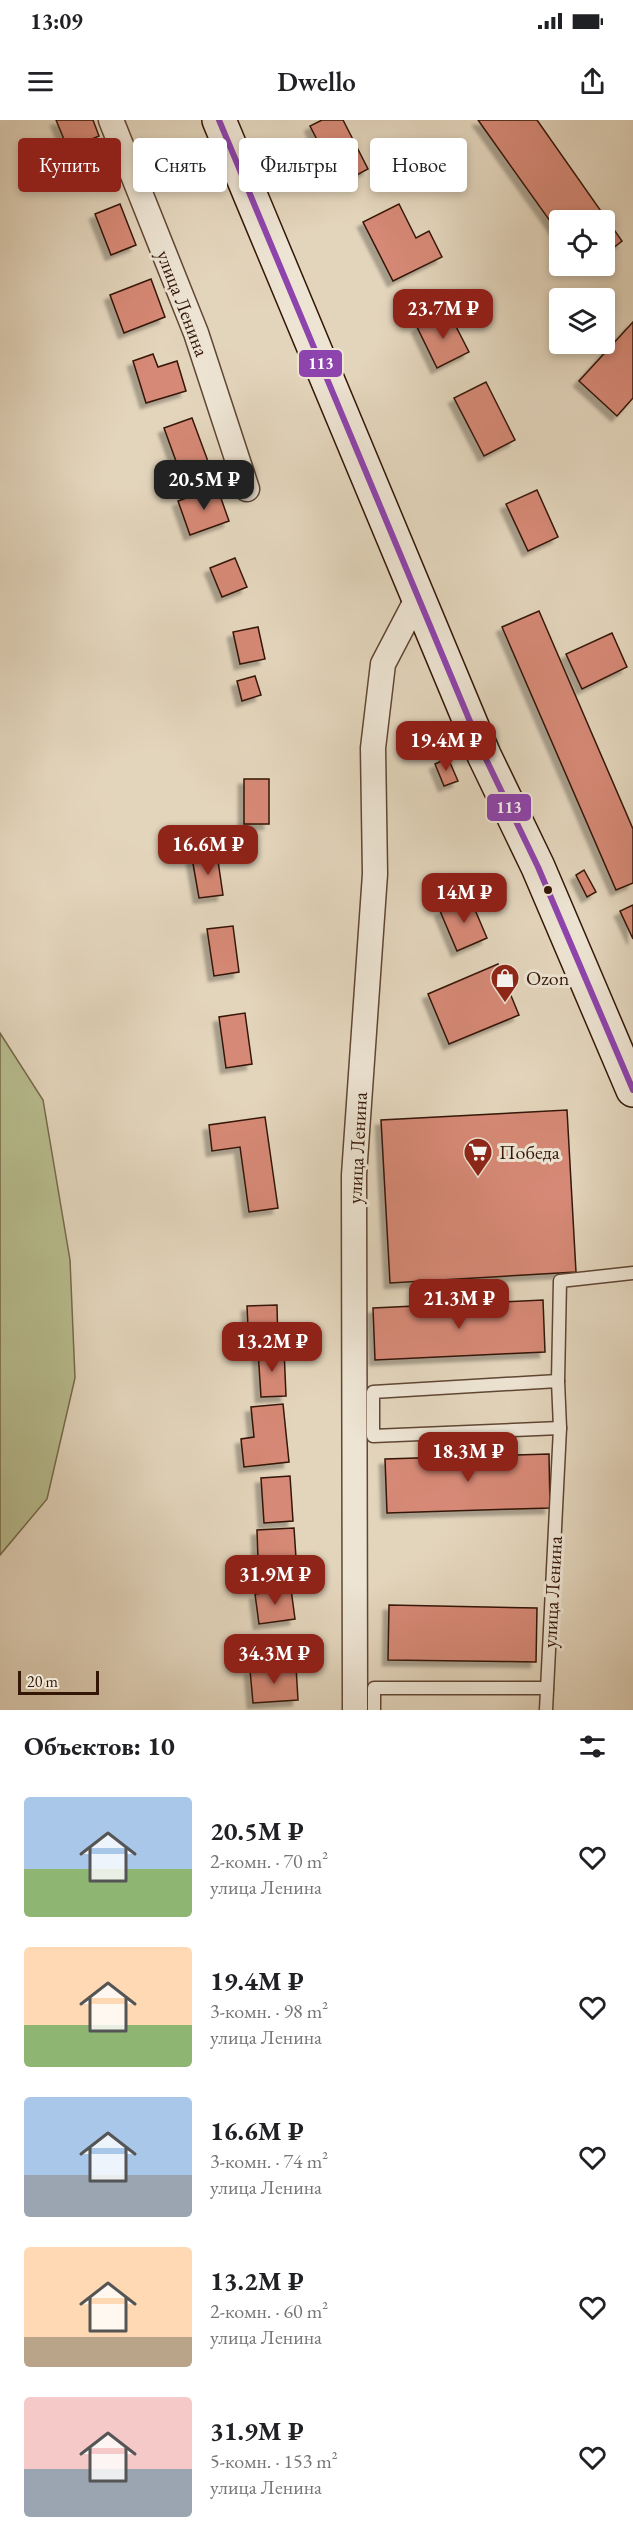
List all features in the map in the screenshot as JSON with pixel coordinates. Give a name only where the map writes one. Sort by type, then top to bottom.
[{"type":"main road","points":[[219,120],[484,754],[538,867],[633,1090]]},
{"type":"street","name":"улица Ленина","points":[[111,120],[195,333],[247,489]]},
{"type":"street","name":"улица Ленина","points":[[355,1710],[354,1175],[375,874],[373,748],[383,664],[418,597]]},
{"type":"lane","name":"улица Ленина","points":[[546,1710],[560,1428],[558,1381],[560,1281],[633,1273]]},
{"type":"lane","points":[[558,1381],[373,1392],[373,1436],[560,1428]]},
{"type":"lane","points":[[374,1710],[374,1688],[547,1688]]},
{"type":"green space","points":[[0,1033],[43,1100],[70,1260],[75,1378],[47,1499],[0,1555]]},
{"type":"building","points":[[56,120],[93,120],[99,136],[94,138],[63,138]]},
{"type":"building","points":[[322,120],[343,120],[352,138],[316,138],[310,126]]},
{"type":"building","points":[[478,120],[537,120],[600,210],[549,210],[549,220]]},
{"type":"building","points":[[358,149],[368,169],[358,174]]},
{"type":"building","points":[[120,204],[136,245],[111,255],[95,214]]},
{"type":"building","points":[[399,204],[416,238],[429,231],[442,257],[393,281],[363,222]]},
{"type":"building","points":[[615,231],[622,241],[615,246]]},
{"type":"building","points":[[151,279],[165,317],[124,333],[110,295]]},
{"type":"building","points":[[448,311],[469,352],[437,368],[417,327]]},
{"type":"building","points":[[633,322],[633,398],[617,416],[579,381],[604,354],[615,354],[615,342]]},
{"type":"building","points":[[153,354],[158,367],[177,361],[186,391],[146,403],[133,361]]},
{"type":"building","points":[[486,382],[515,440],[484,456],[454,398]]},
{"type":"building","points":[[192,418],[209,464],[181,475],[164,428]]},
{"type":"building","points":[[217,487],[229,521],[190,535],[178,501]]},
{"type":"building","points":[[537,490],[558,537],[528,551],[506,504]]},
{"type":"building","points":[[235,558],[247,587],[222,597],[210,568]]},
{"type":"building","points":[[539,611],[633,829],[633,883],[616,890],[502,627]]},
{"type":"building","points":[[258,627],[265,659],[240,664],[233,632]]},
{"type":"building","points":[[612,633],[627,667],[582,689],[566,654]]},
{"type":"building","points":[[255,676],[261,695],[242,701],[237,681]]},
{"type":"building","points":[[448,758],[458,781],[444,786],[435,764]]},
{"type":"building","points":[[244,779],[269,779],[269,824],[244,824]]},
{"type":"building","points":[[217,854],[223,895],[199,898],[192,858]]},
{"type":"building","points":[[584,870],[596,892],[587,897],[576,875]]},
{"type":"building","points":[[470,898],[487,938],[457,951],[440,911]]},
{"type":"building","points":[[633,905],[633,939],[620,911]]},
{"type":"building","points":[[233,926],[239,972],[214,976],[207,929]]},
{"type":"building","points":[[498,964],[519,1015],[449,1044],[428,994]]},
{"type":"building","points":[[245,1013],[252,1064],[226,1068],[219,1017]]},
{"type":"building","name":"Победа","points":[[567,1110],[576,1272],[390,1283],[381,1120]]},
{"type":"building","points":[[265,1117],[278,1208],[249,1212],[240,1147],[212,1151],[209,1125]]},
{"type":"building","points":[[543,1300],[545,1352],[375,1360],[373,1308]]},
{"type":"building","points":[[277,1305],[278,1347],[249,1348],[247,1306]]},
{"type":"building","points":[[284,1349],[286,1396],[261,1397],[258,1351]]},
{"type":"building","points":[[283,1404],[289,1462],[244,1467],[241,1439],[254,1437],[251,1407]]},
{"type":"building","points":[[549,1454],[550,1508],[387,1513],[385,1459]]},
{"type":"building","points":[[290,1476],[293,1521],[264,1523],[261,1478]]},
{"type":"building","points":[[294,1528],[296,1558],[258,1560],[257,1530]]},
{"type":"building","points":[[291,1589],[295,1619],[259,1624],[255,1594]]},
{"type":"building","points":[[389,1605],[537,1608],[536,1662],[388,1660]]},
{"type":"building","points":[[296,1666],[298,1700],[253,1703],[250,1670]]},
{"type":"transit line","name":"113","points":[[219,120],[484,755],[538,867],[633,1090]]},
{"type":"place","name":"Ozon","points":[[505,1004]]},
{"type":"place","name":"Победа","points":[[478,1178]]}]
